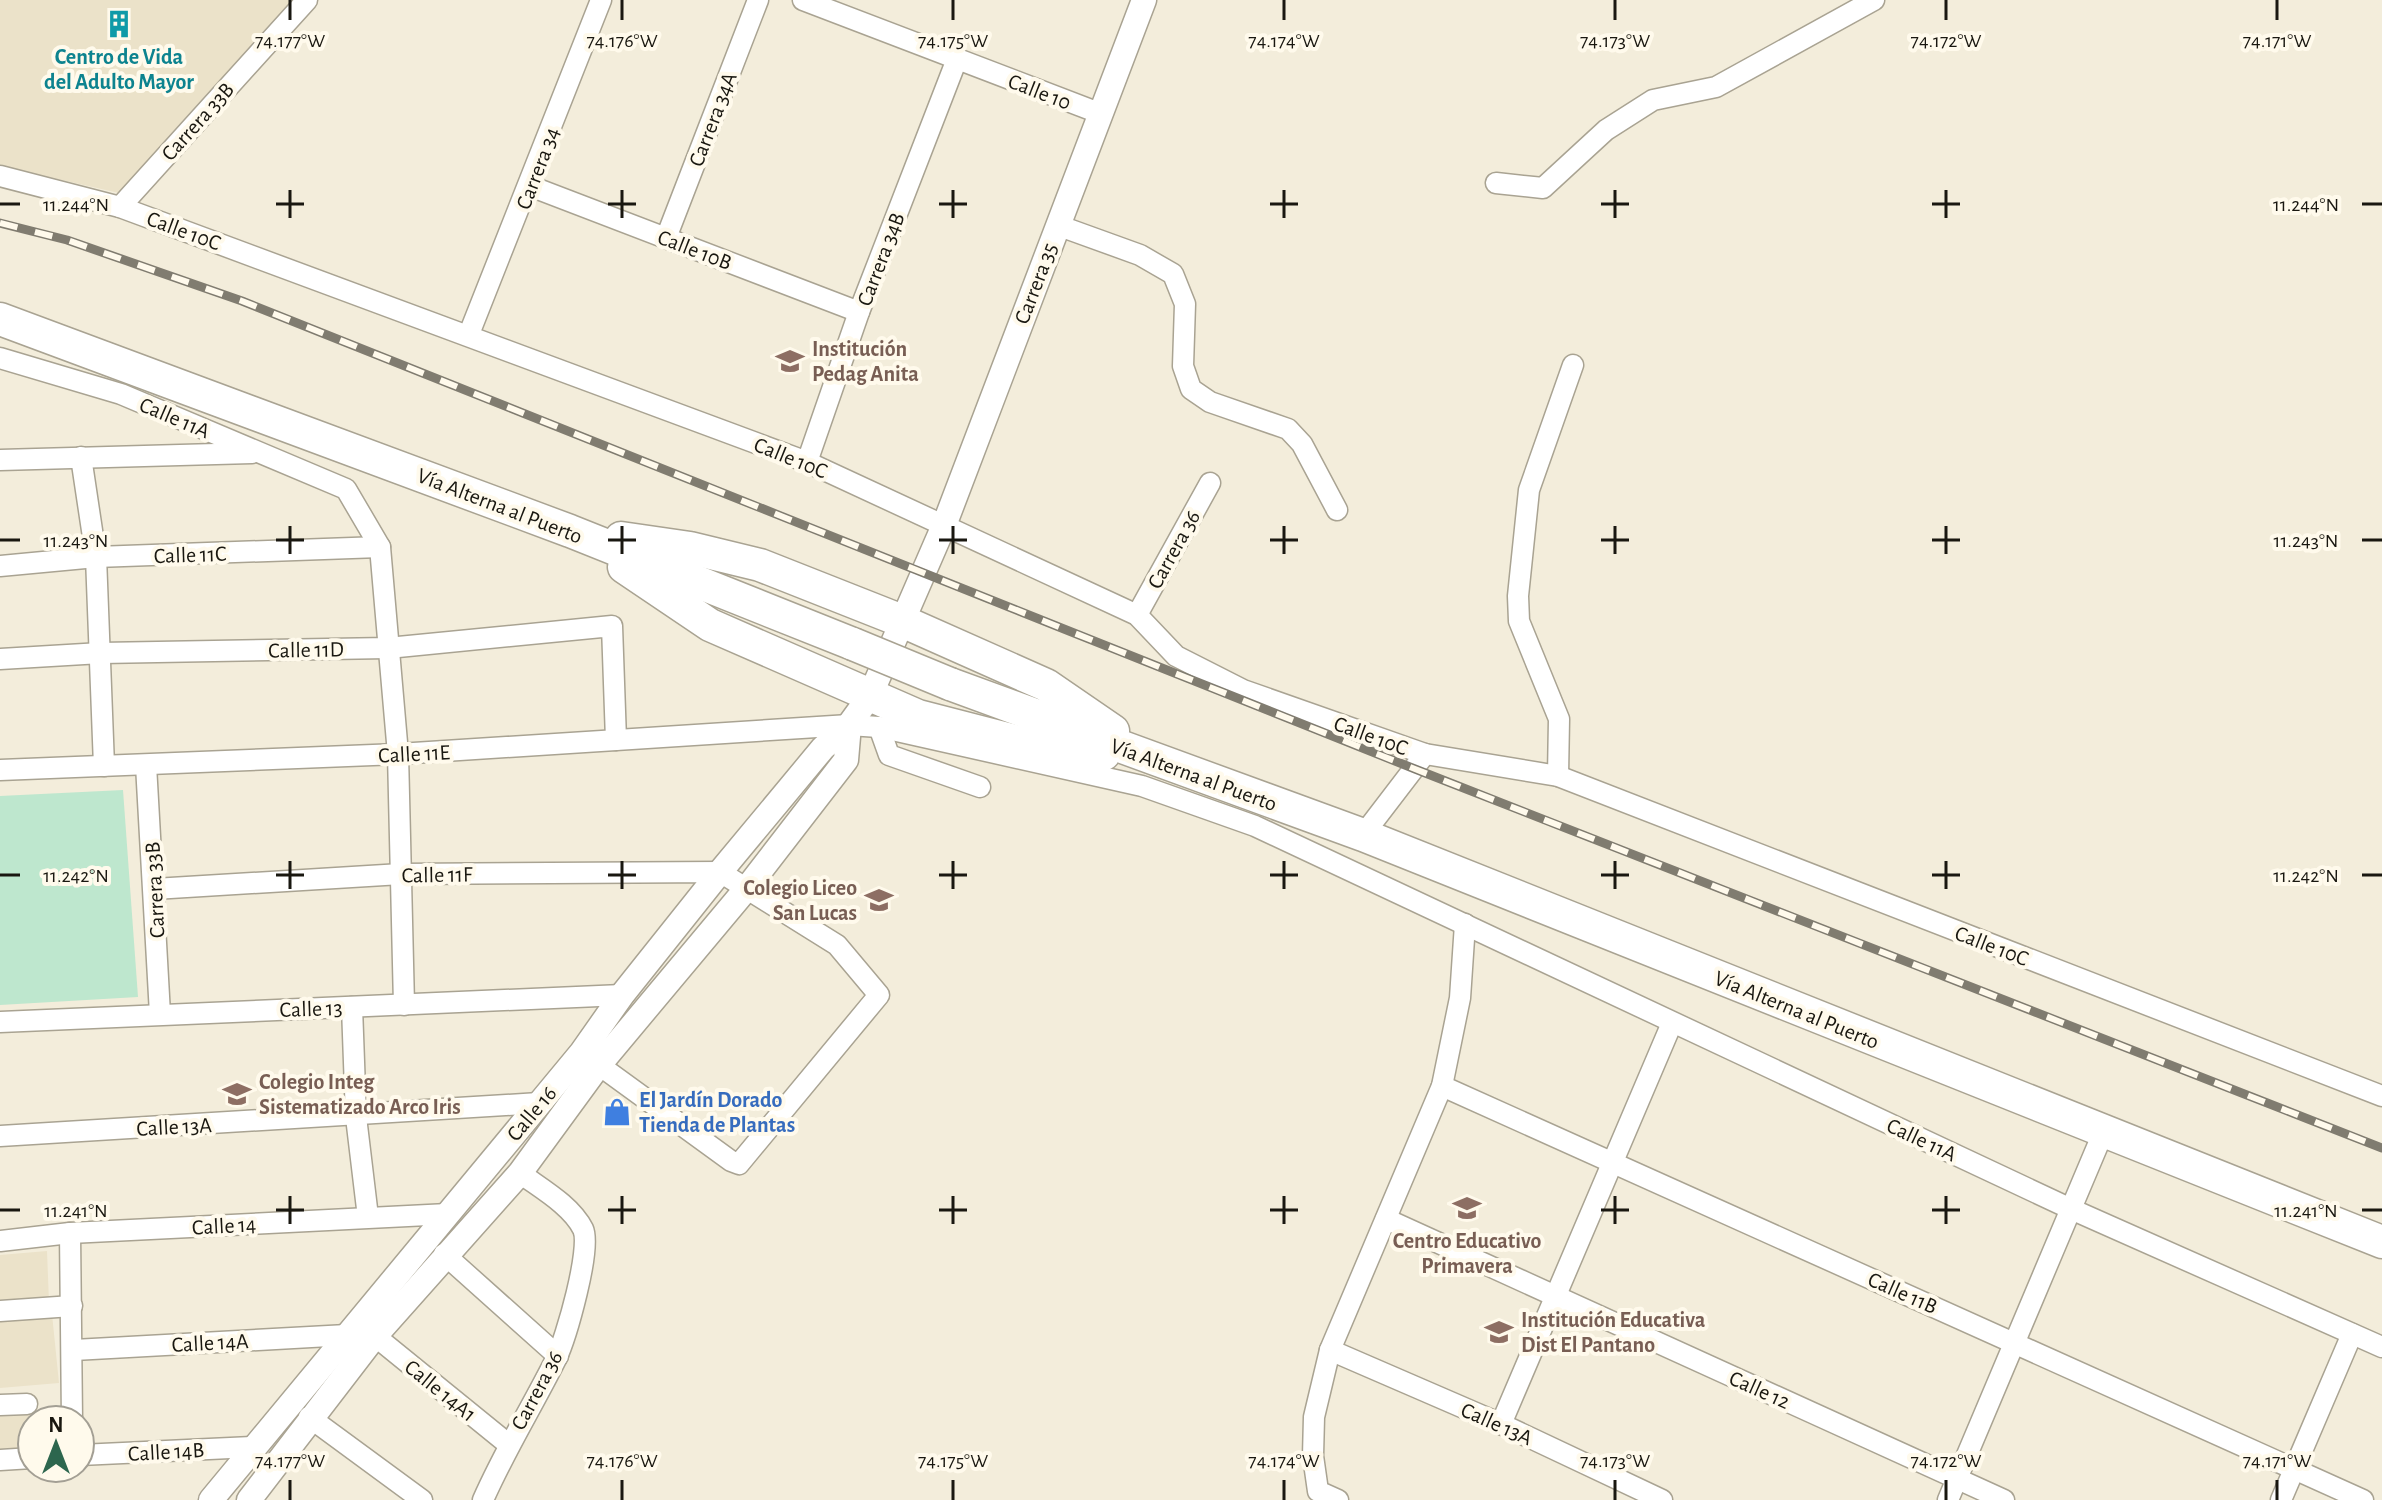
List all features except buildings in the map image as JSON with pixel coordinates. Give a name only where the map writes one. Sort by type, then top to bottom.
[{"type":"main road","name":"Vía Alterna al Puerto","points":[[0,319],[570,531],[950,684],[1363,835],[2382,1242]]},
{"type":"main road","points":[[570,531],[690,548],[760,565],[902,621],[1046,685],[1155,760]]},
{"type":"main road","points":[[570,531],[710,625],[918,716],[1038,747],[1155,760]]},
{"type":"street","name":"Carrera 33B","points":[[120,207],[307,0]]},
{"type":"street","name":"Carrera 34","points":[[469,334],[601,0]]},
{"type":"street","name":"Carrera 34A","points":[[666,238],[758,0]]},
{"type":"street","name":"Calle 10","points":[[803,0],[1099,113]]},
{"type":"street","name":"Carrera 35","points":[[925,565],[945,523],[1144,0]]},
{"type":"street","points":[[1496,183],[1543,188],[1606,130],[1653,100],[1716,87],[1760,59],[1874,0]]},
{"type":"street","name":"Carrera 34B","points":[[807,462],[859,312],[957,59]]},
{"type":"street","name":"Calle 10C","points":[[0,176],[120,207],[807,462],[945,523],[1137,615],[1176,656],[1243,690],[1425,754],[1558,776],[2382,1096]]},
{"type":"street","name":"Calle 10B","points":[[530,186],[859,312]]},
{"type":"street","points":[[1057,225],[1140,255],[1173,274],[1185,304],[1183,366],[1191,389],[1210,402],[1288,429],[1302,444],[1337,510]]},
{"type":"street","name":"Calle 11A","points":[[0,358],[121,394],[346,489],[380,547]]},
{"type":"street","points":[[1558,776],[1559,719],[1519,621],[1518,596],[1529,490],[1573,365]]},
{"type":"street","points":[[0,460],[262,453]]},
{"type":"street","points":[[81,457],[96,557],[104,766]]},
{"type":"street","name":"Carrera 36","points":[[1137,615],[1210,483]]},
{"type":"street","points":[[380,547],[398,754],[404,1005]]},
{"type":"street","name":"Calle 11C","points":[[0,566],[96,557],[380,547]]},
{"type":"street","name":"Calle 16","points":[[252,1499],[309,1417],[375,1336],[444,1254],[520,1173],[591,1059],[622,995],[839,725],[870,696],[925,565]]},
{"type":"street","name":"Calle 11D","points":[[0,659],[101,653],[388,648],[612,626],[616,740]]},
{"type":"street","name":"Calle 16","points":[[211,1500],[539,1103],[591,1059],[747,888],[846,760],[839,725]]},
{"type":"street","name":"Calle 11E","points":[[0,770],[398,754],[839,725],[879,727]]},
{"type":"street","points":[[879,727],[889,755],[980,787]]},
{"type":"street","name":"Calle 11A","points":[[879,727],[1142,786],[1255,826],[2071,1209],[2382,1347]]},
{"type":"street","points":[[1363,835],[1425,754]]},
{"type":"street","name":"Carrera 33B","points":[[146,765],[160,1014]]},
{"type":"street","points":[[591,1059],[739,1164],[879,995],[837,945],[720,872]]},
{"type":"street","name":"Calle 11F","points":[[154,889],[401,874],[720,872]]},
{"type":"street","points":[[1338,1500],[1318,1491],[1313,1456],[1314,1417],[1330,1350],[1442,1086],[1460,998],[1465,924]]},
{"type":"street","name":"Calle 13","points":[[0,1022],[622,995]]},
{"type":"street","points":[[352,1007],[356,1117],[368,1217]]},
{"type":"street","points":[[1501,1424],[1672,1023]]},
{"type":"street","name":"Calle 11B","points":[[1442,1086],[2363,1500]]},
{"type":"street","name":"Calle 13A","points":[[0,1136],[356,1117],[539,1103]]},
{"type":"street","points":[[1948,1500],[2103,1133]]},
{"type":"street","name":"Carrera 36","points":[[483,1500],[508,1444],[558,1356],[587,1249],[583,1230],[563,1206],[520,1173]]},
{"type":"street","name":"Calle 14","points":[[0,1241],[70,1233],[448,1214]]},
{"type":"street","name":"Calle 12","points":[[1386,1219],[2004,1500]]},
{"type":"street","points":[[70,1233],[72,1404]]},
{"type":"street","points":[[444,1254],[558,1356]]},
{"type":"street","points":[[0,1311],[72,1306]]},
{"type":"street","points":[[2281,1500],[2352,1334]]},
{"type":"street","name":"Calle 14A","points":[[74,1350],[347,1335]]},
{"type":"street","name":"Calle 14A1","points":[[375,1336],[508,1444]]},
{"type":"street","name":"Calle 13A","points":[[1330,1350],[1501,1424],[1634,1494],[1662,1500]]},
{"type":"street","points":[[309,1417],[422,1500]]},
{"type":"street","name":"Calle 14B","points":[[96,1454],[252,1447]]},
{"type":"shaded area","points":[[0,0],[301,0],[128,195],[0,166]]},
{"type":"shaded area","points":[[47,1251],[49,1302],[0,1305],[0,1255]]},
{"type":"shaded area","points":[[52,1314],[59,1383],[0,1388],[0,1319]]},
{"type":"shaded area","points":[[16,1411],[16,1449],[0,1450],[0,1412]]},
{"type":"green space","points":[[123,790],[138,997],[0,1005],[0,796]]},
{"type":"railway","points":[[0,223],[67,240],[242,301],[1415,769],[2382,1148]]},
{"type":"place","name":"Centro de Vida del Adulto Mayor","points":[[119,24]]},
{"type":"place","name":"Institución Pedag Anita","points":[[790,361]]},
{"type":"place","name":"Colegio Liceo San Lucas","points":[[879,900]]},
{"type":"place","name":"Colegio Integ Sistematizado Arco Iris","points":[[237,1094]]},
{"type":"place","name":"El Jardín Dorado Tienda de Plantas","points":[[617,1112]]},
{"type":"place","name":"Centro Educativo Primavera","points":[[1467,1208]]},
{"type":"place","name":"Institución Educativa Dist El Pantano","points":[[1499,1332]]}]
